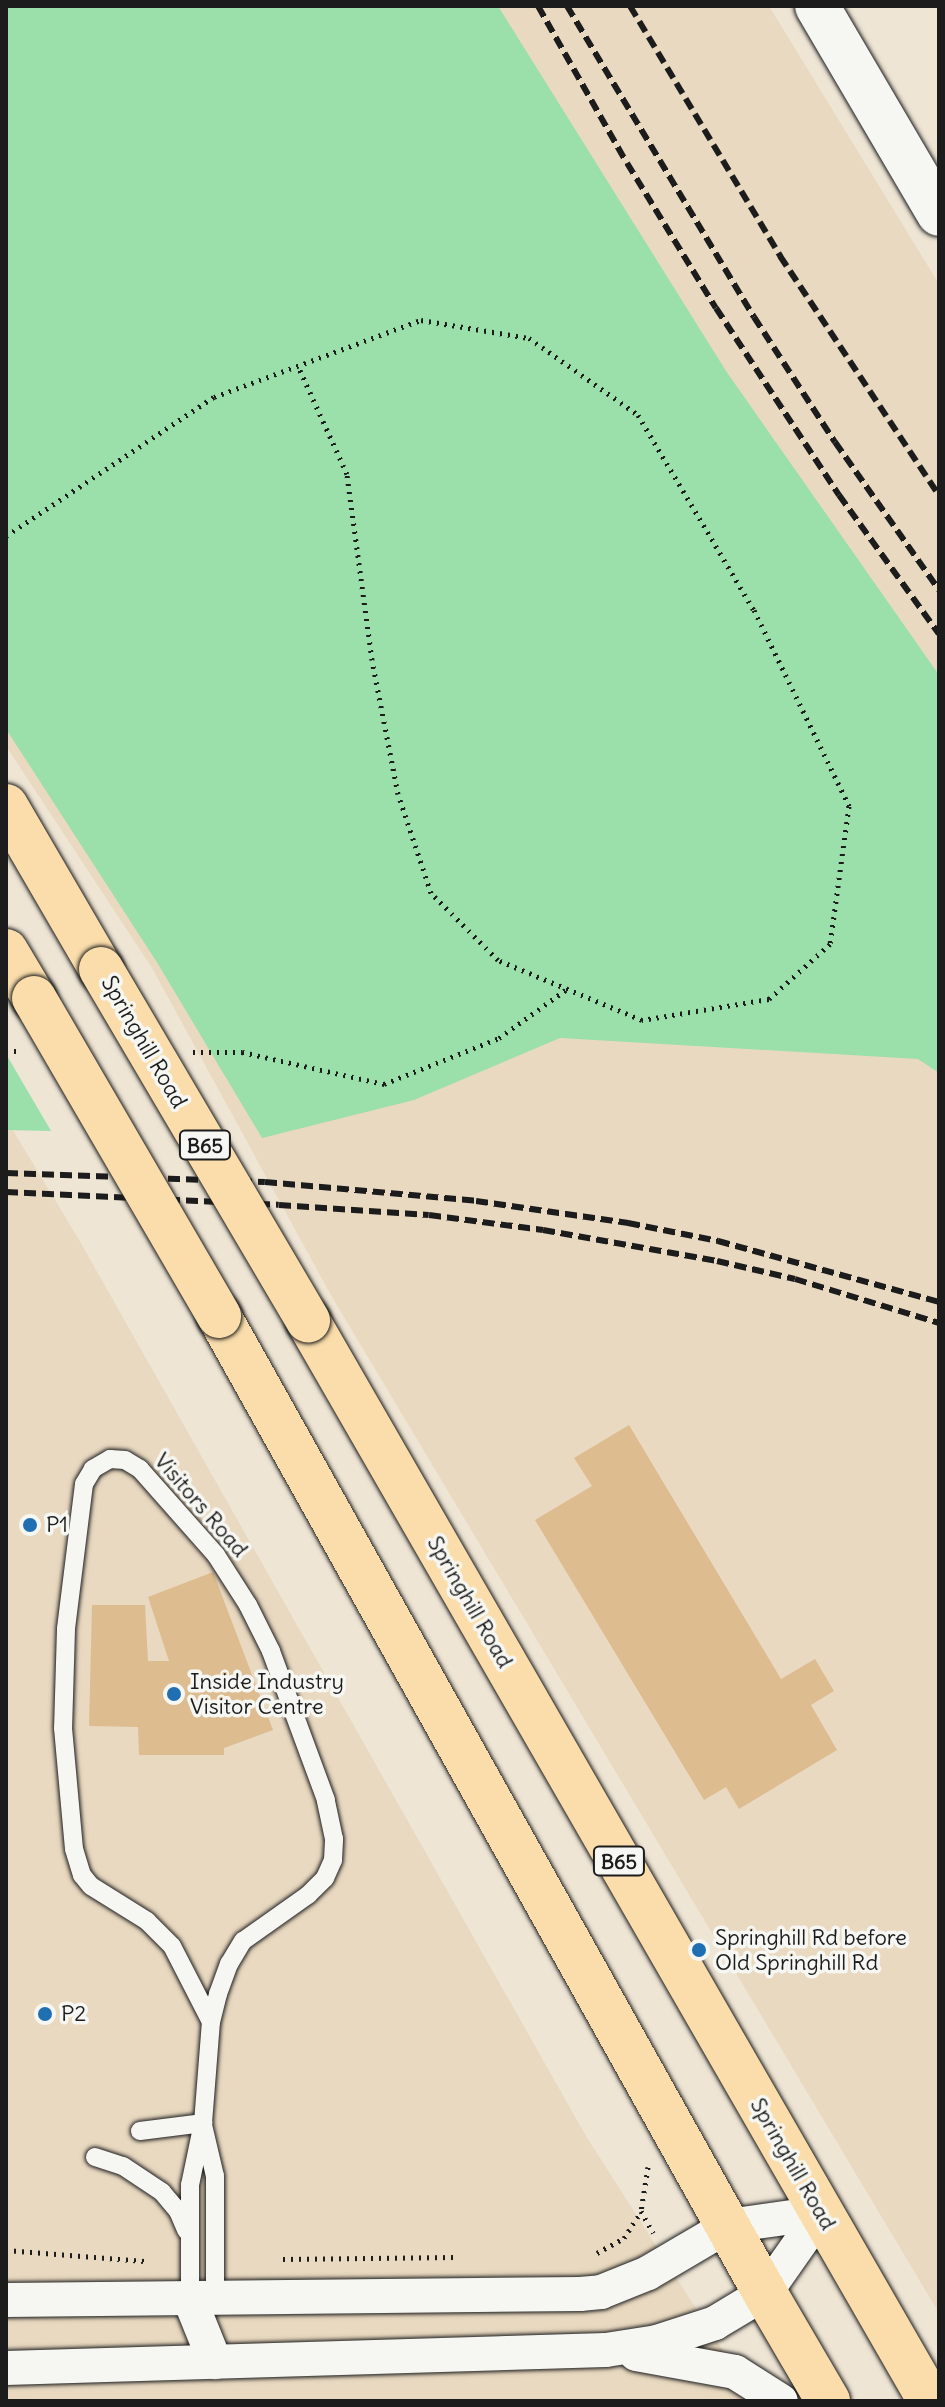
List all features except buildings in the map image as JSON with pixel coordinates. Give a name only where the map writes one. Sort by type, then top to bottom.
[{"type":"main road","points":[[817,6],[939,214]]},
{"type":"main road","name":"Springhill Road","points":[[6,806],[308,1321],[930,2401]]},
{"type":"main road","points":[[6,951],[219,1316],[828,2401]]},
{"type":"street","points":[[6,2300],[203,2300],[601,2292],[648,2273],[728,2226],[821,2213]]},
{"type":"street","points":[[6,2368],[606,2350],[699,2330],[765,2293],[821,2213]]},
{"type":"street","points":[[203,2300],[215,2362]]},
{"type":"street","points":[[606,2350],[735,2372],[781,2401]]},
{"type":"lane","name":"Visitors Road","points":[[203,2300],[190,2262],[190,2185],[203,2123],[211,2022],[229,1964],[243,1941],[308,1895],[325,1878],[334,1848],[332,1822],[271,1651],[231,1575],[140,1469],[125,1460],[110,1459],[93,1469],[82,1492],[66,1629],[63,1728],[74,1849],[82,1875],[91,1886],[147,1921],[172,1946],[211,2022]]},
{"type":"lane","name":"Visitors Road","points":[[203,2123],[215,2176],[203,2300]]},
{"type":"lane","points":[[140,2131],[203,2123]]},
{"type":"lane","points":[[95,2157],[123,2166],[162,2192],[178,2211],[190,2241]]},
{"type":"path","points":[[6,536],[214,397],[421,320],[529,338],[638,415],[754,610],[849,806],[830,944],[769,999],[642,1020],[498,960],[431,893],[398,794],[372,660],[347,474],[298,366]]},
{"type":"path","points":[[179,1052],[242,1052],[384,1084],[499,1038],[568,989]]},
{"type":"path","points":[[6,1051],[22,1051]]},
{"type":"path","points":[[588,2258],[624,2238],[641,2211]]},
{"type":"path","points":[[6,2250],[190,2262]]},
{"type":"path","points":[[276,2259],[469,2257]]},
{"type":"shaded area","points":[[6,6],[769,6],[939,284],[939,2313],[332,1297],[152,968],[6,746]]},
{"type":"shaded area","points":[[6,1119],[78,1238],[586,2136],[755,2401],[6,2401]]},
{"type":"green space","points":[[6,6],[498,6],[726,371],[939,675],[939,1073],[918,1059],[560,1038],[414,1100],[262,1138],[158,964],[6,729]]},
{"type":"green space","points":[[6,1054],[51,1131],[6,1130]]},
{"type":"railway","points":[[538,6],[627,163],[716,308],[839,495],[939,634]]},
{"type":"railway","points":[[567,6],[754,317],[835,442],[939,590]]},
{"type":"railway","points":[[630,6],[780,256],[939,495]]},
{"type":"railway","points":[[6,1173],[265,1182],[476,1201],[628,1223],[718,1241],[939,1302]]},
{"type":"railway","points":[[6,1192],[429,1215],[543,1230],[717,1261],[795,1279],[939,1323]]},
{"type":"place","name":"P1","points":[[30,1525]]},
{"type":"place","name":"Inside Industry Visitor Centre","points":[[174,1694]]},
{"type":"place","name":"Springhill Rd before Old Springhill Rd","points":[[699,1950]]},
{"type":"place","name":"P2","points":[[45,2014]]}]
